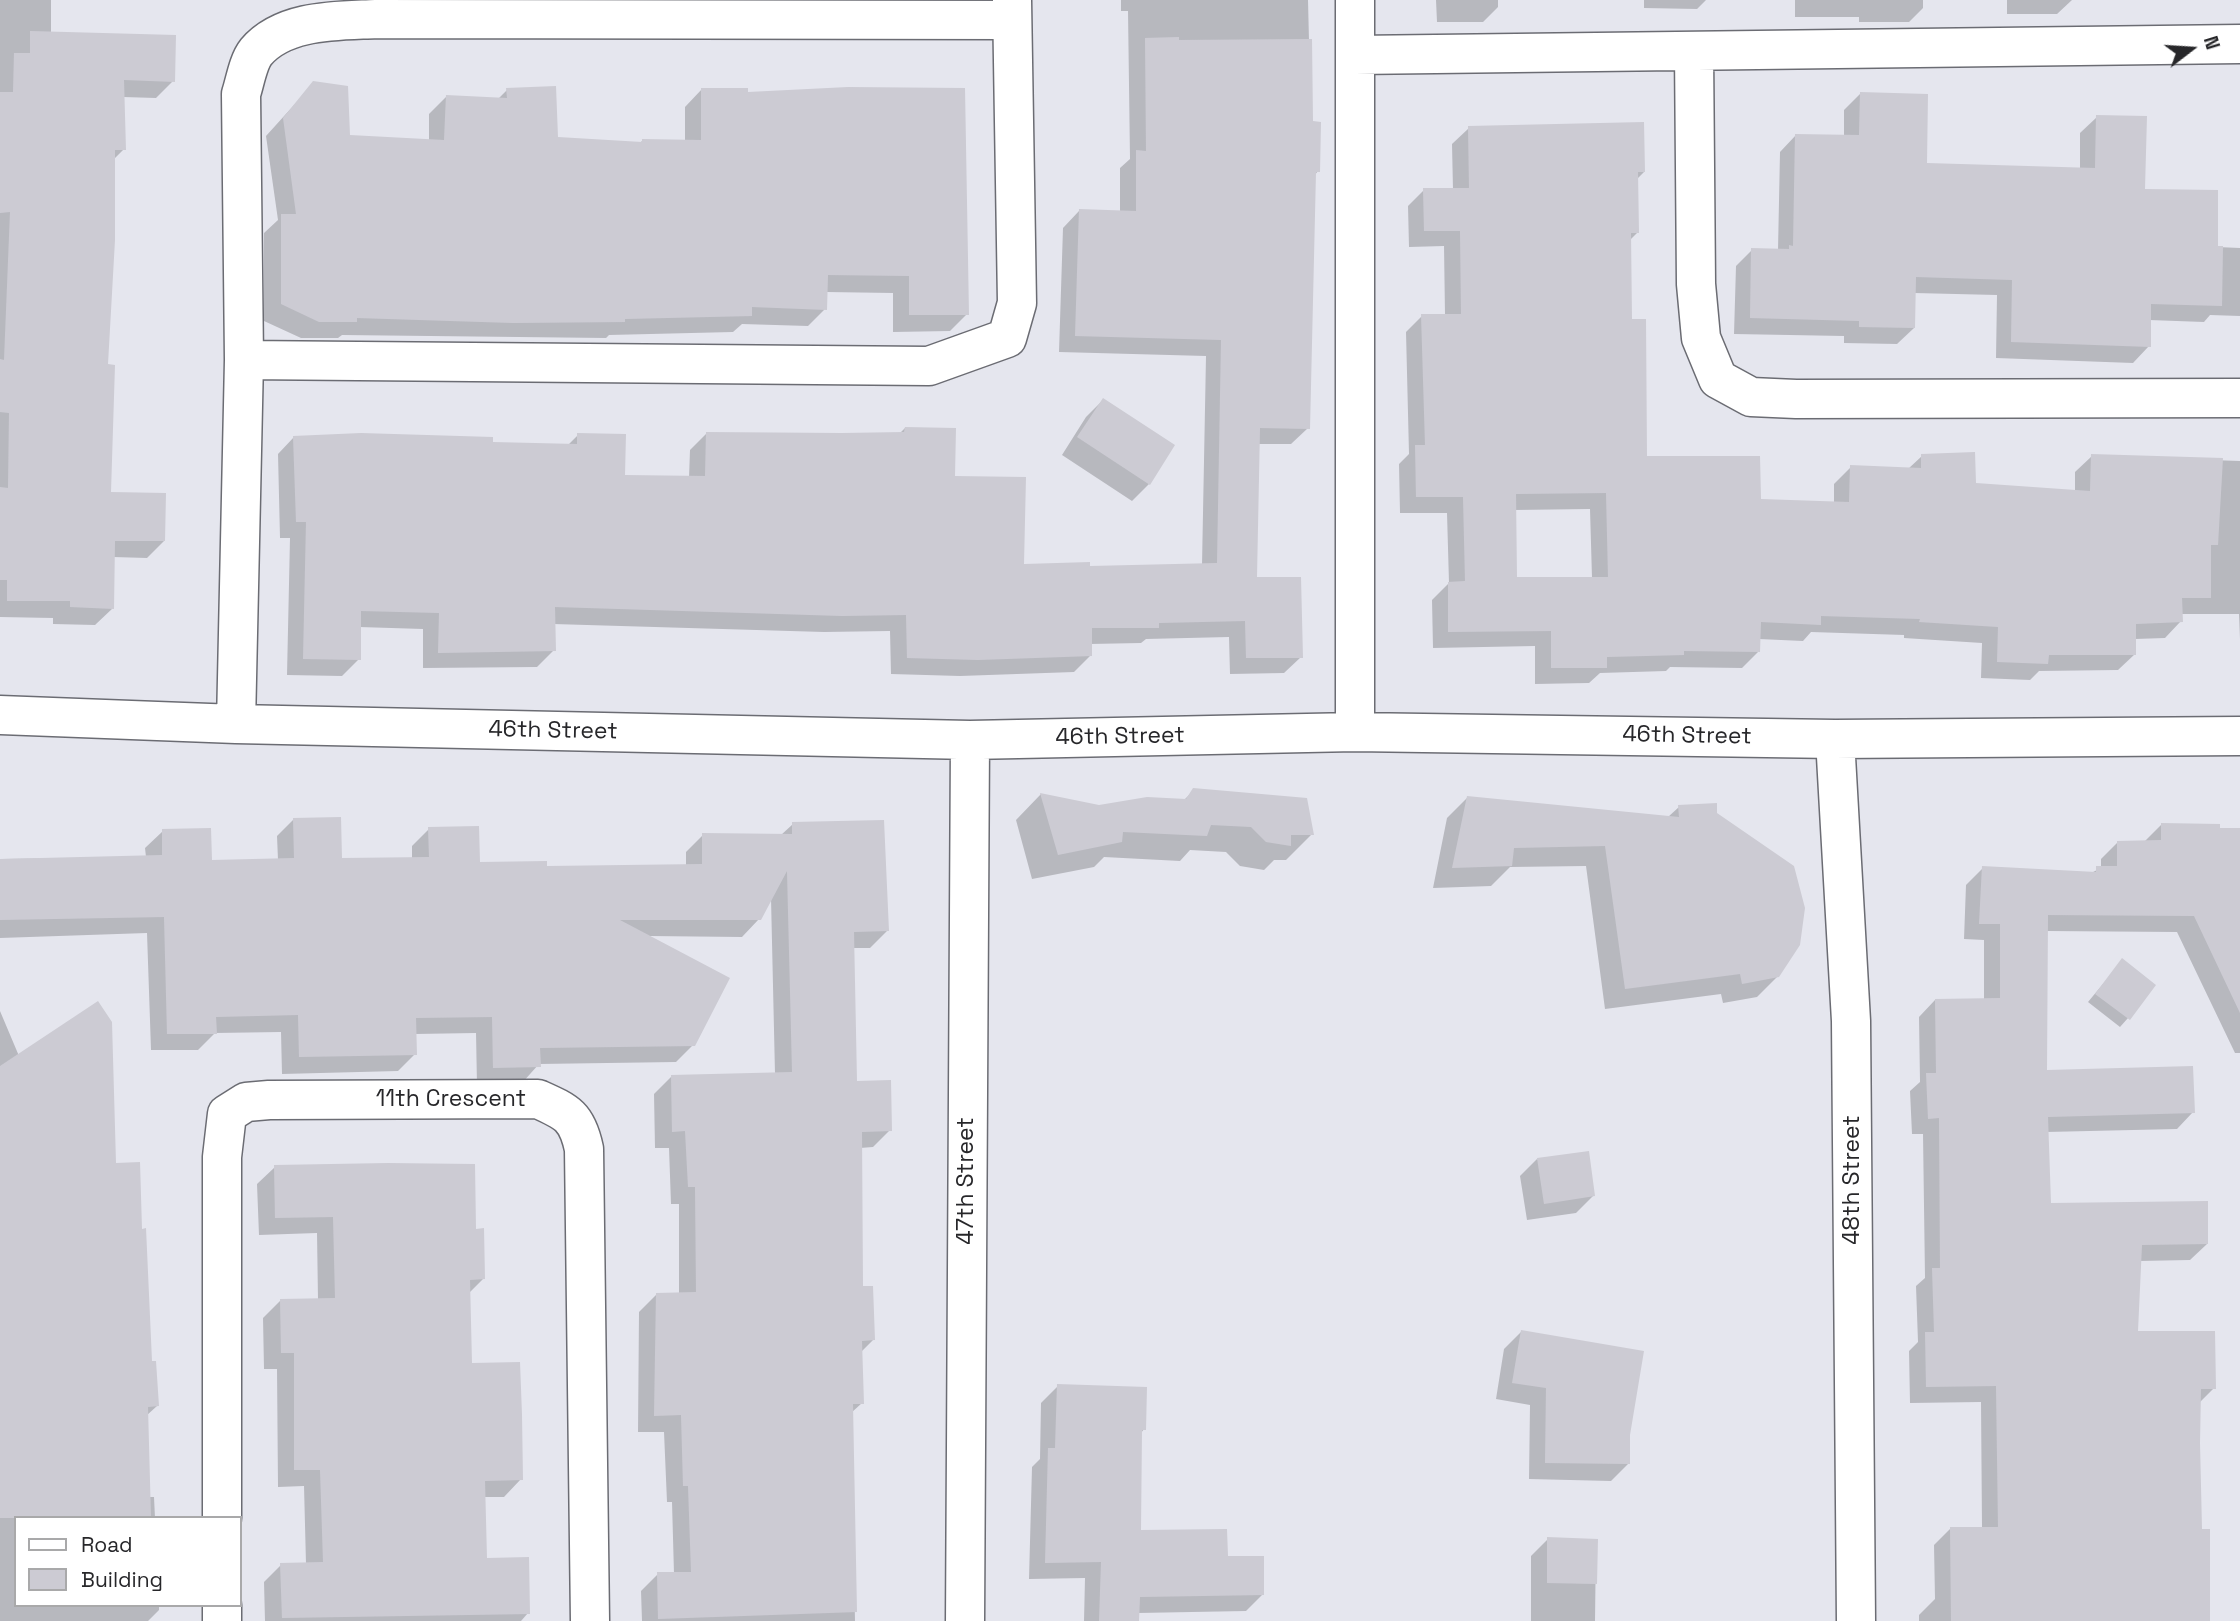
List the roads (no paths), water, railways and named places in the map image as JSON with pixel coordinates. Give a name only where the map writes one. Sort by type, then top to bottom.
[{"type":"street","points":[[1355,0],[1355,732]]},
{"type":"street","points":[[236,724],[244,360],[241,94],[256,53],[287,30],[330,22],[376,19],[1012,10],[1017,303],[1007,338],[929,366],[244,360]]},
{"type":"street","points":[[1355,55],[2240,44]]},
{"type":"street","points":[[1694,51],[1696,284],[1701,338],[1718,379],[1751,397],[1796,399],[2240,397]]},
{"type":"street","name":"46th Street","points":[[0,715],[236,724],[970,740],[1355,732],[1835,738],[2240,736]]},
{"type":"street","name":"48th Street","points":[[1835,738],[1851,1021],[1856,1621]]},
{"type":"street","name":"47th Street","points":[[965,1621],[970,740]]},
{"type":"street","name":"11th Crescent","points":[[222,1516],[222,1157],[228,1114],[246,1102],[269,1100],[538,1099],[564,1111],[580,1127],[584,1149],[590,1621]]}]
